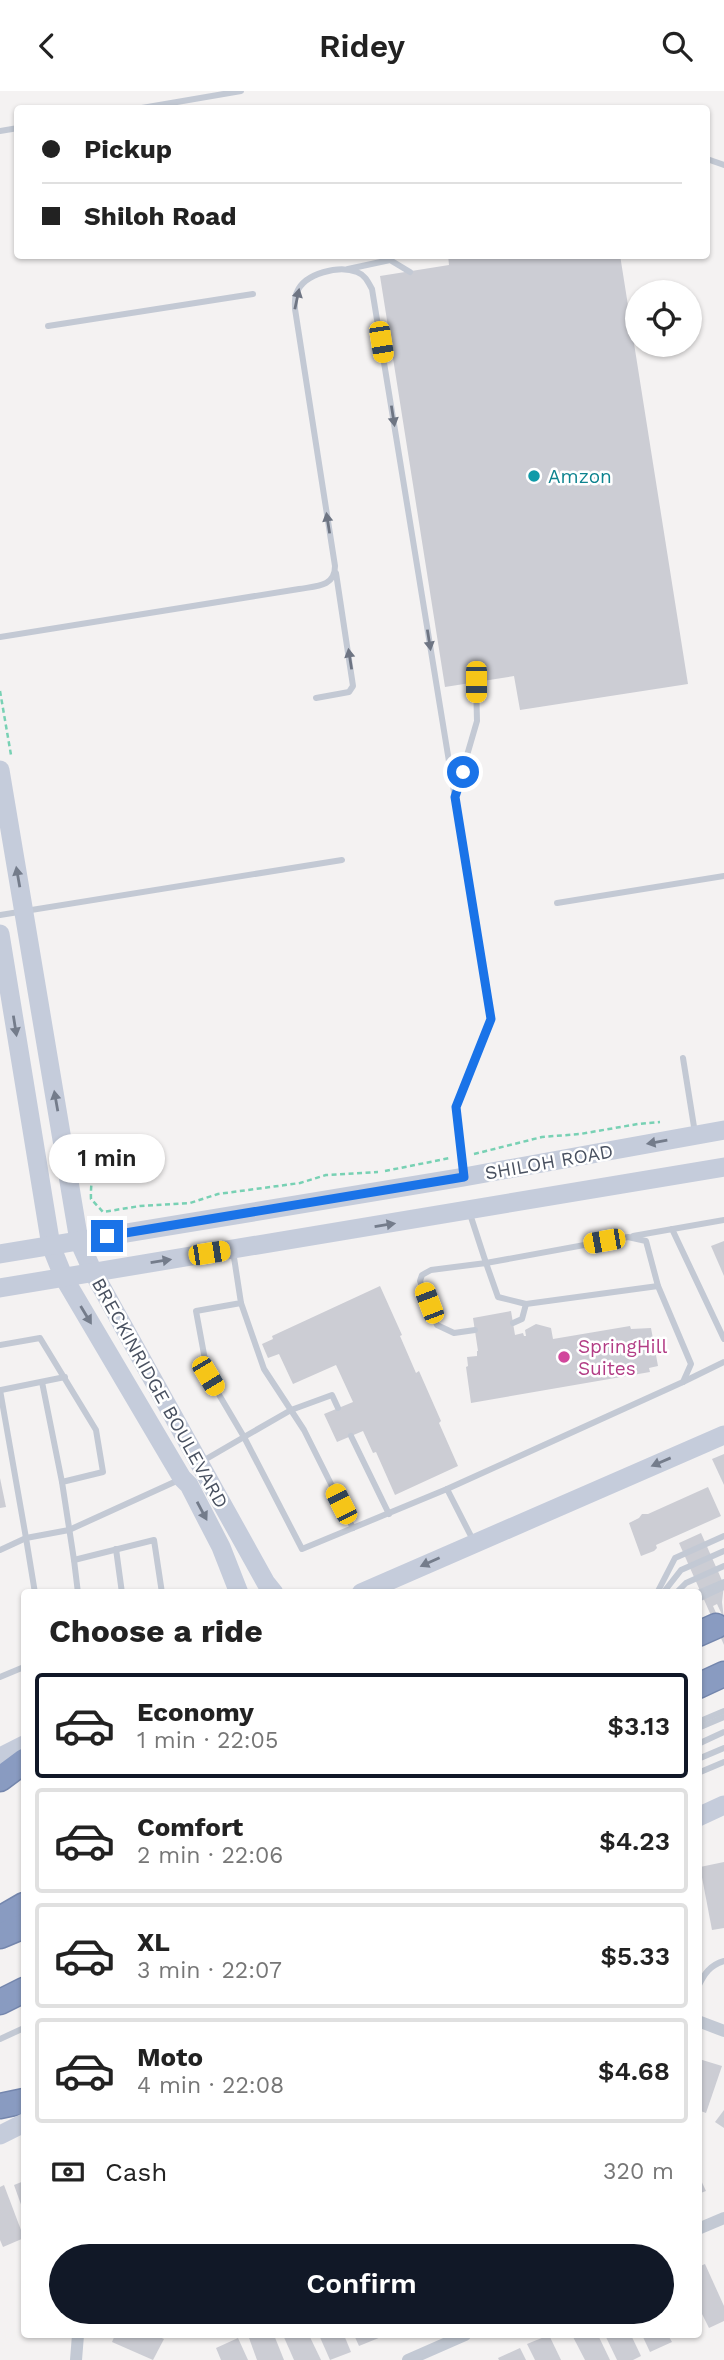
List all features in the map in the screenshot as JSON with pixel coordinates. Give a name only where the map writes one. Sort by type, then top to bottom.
[{"type":"highway","points":[[702,1684],[724,1674]]},
{"type":"highway","points":[[0,1779],[21,1763]]},
{"type":"highway","points":[[0,1919],[21,1907]]},
{"type":"highway","points":[[0,1936],[21,1927]]},
{"type":"highway","points":[[0,2003],[21,1992]]},
{"type":"highway","points":[[0,2106],[21,2102]]},
{"type":"main road","name":"BRECKINRIDGE BOULEVARD","points":[[6,764],[24,911],[79,1241],[93,1272],[271,1589]]},
{"type":"main road","name":"BRECKINRIDGE BOULEVARD","points":[[0,934],[51,1246],[64,1278],[182,1478],[189,1485],[221,1547],[237,1589]]},
{"type":"main road","name":"SHILOH ROAD","points":[[0,1254],[464,1177],[694,1127],[724,1130]]},
{"type":"main road","name":"SHILOH ROAD","points":[[0,1288],[724,1167]]},
{"type":"main road","points":[[464,1177],[469,1211]]},
{"type":"main road","points":[[371,1589],[724,1435]]},
{"type":"main road","points":[[182,1478],[200,1463]]},
{"type":"main road","points":[[0,1757],[21,1746]]},
{"type":"main road","points":[[702,1815],[724,1805]]},
{"type":"main road","points":[[0,2135],[21,2124]]},
{"type":"street","points":[[702,2023],[724,2031]]},
{"type":"street","points":[[702,2227],[724,2218]]},
{"type":"street","points":[[76,2360],[78,2338]]},
{"type":"street","points":[[408,2360],[458,2338]]},
{"type":"lane","points":[[159,105],[241,91]]},
{"type":"lane","points":[[316,698],[343,694],[349,692],[353,686],[295,309],[296,293],[304,280],[316,274],[390,260],[410,272]]},
{"type":"lane","points":[[346,269],[359,272],[367,279],[372,289],[491,1019],[456,1107],[464,1177]]},
{"type":"lane","points":[[48,326],[253,294]]},
{"type":"lane","points":[[0,637],[323,585],[335,575],[335,566]]},
{"type":"lane","points":[[455,797],[477,721],[476,682]]},
{"type":"lane","points":[[0,915],[342,860]]},
{"type":"lane","points":[[557,903],[724,876]]},
{"type":"lane","points":[[683,1058],[694,1127]]},
{"type":"lane","points":[[469,1211],[498,1297],[526,1304],[658,1286]]},
{"type":"lane","points":[[475,1330],[454,1333],[437,1325],[420,1281],[422,1275],[431,1270],[486,1263],[724,1220]]},
{"type":"lane","points":[[672,1229],[724,1339]]},
{"type":"lane","points":[[628,1237],[646,1241],[658,1286],[691,1364],[683,1382]]},
{"type":"lane","points":[[232,1249],[241,1303],[264,1369],[304,1430],[353,1528]]},
{"type":"lane","points":[[241,1303],[195,1311],[208,1376],[244,1437],[302,1549],[447,1489],[724,1362]]},
{"type":"lane","points":[[513,1323],[522,1319],[526,1304]]},
{"type":"lane","points":[[0,1345],[40,1338],[96,1430],[103,1472],[62,1482]]},
{"type":"lane","points":[[34,1589],[1,1390],[65,1377]]},
{"type":"lane","points":[[42,1382],[62,1482],[78,1589]]},
{"type":"lane","points":[[200,1463],[291,1410],[332,1395],[338,1408]]},
{"type":"lane","points":[[351,1436],[389,1514]]},
{"type":"lane","points":[[0,1550],[26,1538],[69,1530],[182,1478]]},
{"type":"lane","points":[[447,1489],[474,1543]]},
{"type":"lane","points":[[659,1589],[675,1558],[724,1536]]},
{"type":"lane","points":[[74,1560],[153,1539],[161,1589]]},
{"type":"lane","points":[[116,1549],[121,1589]]},
{"type":"lane","points":[[666,1589],[681,1570],[724,1551]]},
{"type":"lane","points":[[680,1589],[686,1583],[724,1566]]},
{"type":"lane","points":[[702,1591],[724,1582]]},
{"type":"lane","points":[[702,1597],[724,1587]]},
{"type":"lane","points":[[0,1677],[21,1668]]},
{"type":"lane","points":[[702,1721],[724,1711]]},
{"type":"lane","points":[[702,1726],[724,1717]]},
{"type":"lane","points":[[702,1742],[724,1732]]},
{"type":"lane","points":[[702,1757],[724,1748]]},
{"type":"lane","points":[[702,1771],[724,1762]]},
{"type":"lane","points":[[702,1978],[705,1972],[724,1961]]},
{"type":"lane","points":[[0,2039],[21,2029]]},
{"type":"path","points":[[0,691],[6,764]]},
{"type":"path","points":[[79,1143],[89,1156],[93,1170],[91,1199],[103,1212],[140,1206],[190,1203],[219,1194],[300,1183],[326,1175],[381,1172],[542,1137],[580,1135],[638,1123],[658,1122],[694,1127]]},
{"type":"building","name":"Amzon","points":[[448,259],[621,259],[625,287],[625,357],[636,357],[688,684],[520,710],[514,676],[445,687],[380,276],[449,265]]},
{"type":"building","points":[[724,1241],[724,1276],[711,1246]]},
{"type":"building","points":[[380,1286],[416,1373],[419,1371],[441,1421],[439,1423],[458,1466],[395,1495],[376,1452],[373,1453],[363,1431],[337,1442],[324,1414],[353,1402],[336,1365],[293,1384],[279,1354],[268,1358],[262,1344],[273,1339],[272,1336]]},
{"type":"building","name":"SpringHill Suites","points":[[511,1311],[515,1335],[523,1333],[526,1336],[525,1330],[536,1324],[551,1328],[553,1339],[630,1326],[631,1329],[651,1328],[658,1366],[649,1368],[650,1372],[471,1403],[466,1367],[467,1357],[477,1356],[478,1351],[473,1318]]},
{"type":"building","points":[[724,1454],[724,1485],[712,1459]]},
{"type":"building","points":[[0,1478],[6,1507],[0,1508]]},
{"type":"building","points":[[708,1487],[721,1516],[656,1545],[654,1551],[641,1556],[629,1523],[642,1514],[648,1514]]},
{"type":"building","points":[[701,1533],[724,1585],[724,1619],[717,1604],[713,1606],[724,1631],[724,1645],[702,1595],[702,1589],[699,1589],[679,1543]]},
{"type":"building","points":[[724,1862],[724,1928],[712,1930],[702,1867]]},
{"type":"building","points":[[702,2060],[722,2066],[706,2113],[702,2112]]},
{"type":"building","points":[[724,2110],[724,2128],[715,2122]]},
{"type":"building","points":[[21,2182],[21,2205],[14,2185]]},
{"type":"building","points":[[4,2185],[21,2230],[21,2239],[3,2247],[0,2240],[0,2187]]},
{"type":"building","points":[[705,2264],[724,2306],[724,2321],[709,2328],[702,2314],[702,2265]]},
{"type":"building","points":[[114,2338],[164,2339],[153,2360],[112,2342]]},
{"type":"building","points":[[238,2338],[248,2360],[221,2360],[216,2348]]},
{"type":"building","points":[[249,2338],[275,2338],[284,2360],[257,2360]]},
{"type":"building","points":[[284,2338],[310,2338],[321,2360],[294,2360]]},
{"type":"building","points":[[320,2338],[345,2338],[351,2352],[330,2360]]},
{"type":"building","points":[[355,2338],[379,2338],[359,2346]]},
{"type":"building","points":[[542,2338],[550,2338],[561,2360],[535,2360],[527,2344]]},
{"type":"building","points":[[574,2338],[599,2338],[610,2360],[585,2360]]},
{"type":"building","points":[[606,2338],[632,2338],[641,2356],[633,2360],[617,2360]]},
{"type":"building","points":[[643,2338],[670,2338],[672,2342],[650,2352]]},
{"type":"building","points":[[520,2348],[526,2360],[499,2360],[498,2358]]},
{"type":"place","name":"Amzon","points":[[534,476]]},
{"type":"place","name":"SpringHill Suites","points":[[564,1357]]},
{"type":"route","points":[[107,1236],[464,1177],[456,1107],[491,1019],[455,797],[463,772]]}]
